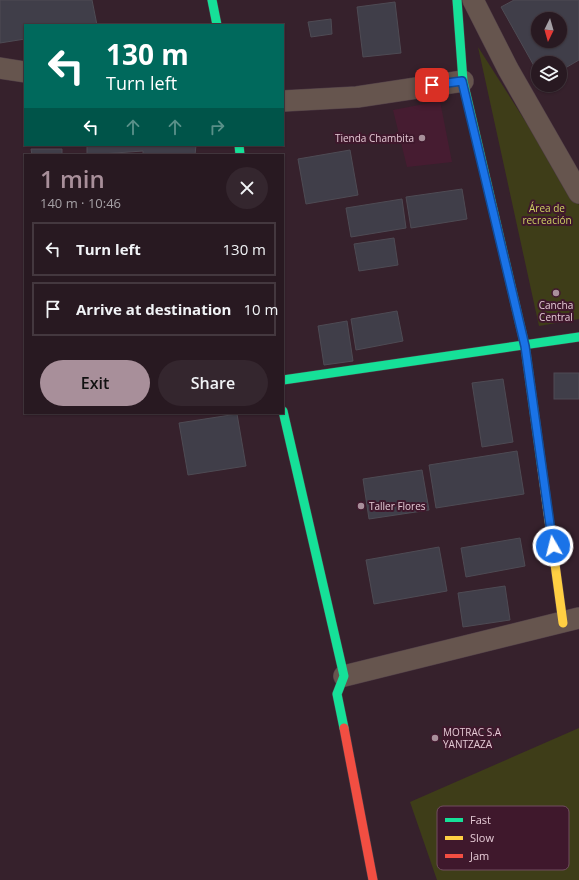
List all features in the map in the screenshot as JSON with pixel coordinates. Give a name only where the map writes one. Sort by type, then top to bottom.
[{"type":"street","points":[[212,0],[217,24]]},
{"type":"street","points":[[344,676],[571,621],[525,346],[462,81],[457,0]]},
{"type":"street","points":[[473,0],[508,69],[579,193]]},
{"type":"street","points":[[0,68],[24,72]]},
{"type":"street","points":[[284,101],[357,97],[462,81]]},
{"type":"street","points":[[284,380],[579,337]]},
{"type":"street","points":[[284,414],[344,676],[337,694],[373,880]]},
{"type":"shaded area","name":"Tienda Chambita","points":[[440,101],[452,162],[407,167],[393,110]]},
{"type":"green space","name":"Área de recreación","points":[[478,47],[579,205],[579,319],[539,326]]},
{"type":"green space","points":[[579,728],[579,880],[437,880],[410,802]]},
{"type":"building","points":[[0,0],[92,0],[97,24],[24,24],[24,39],[0,43]]},
{"type":"building","points":[[514,0],[579,0],[579,60],[567,67],[567,56],[531,56],[531,61],[501,7]]},
{"type":"building","points":[[395,2],[401,53],[363,57],[357,7]]},
{"type":"building","points":[[331,19],[332,34],[311,37],[308,22]]},
{"type":"building","points":[[87,146],[196,146],[195,154],[143,154],[143,151],[87,154]]},
{"type":"building","points":[[31,149],[62,149],[62,154],[32,154]]},
{"type":"building","points":[[350,150],[358,195],[306,204],[298,159]]},
{"type":"building","points":[[462,189],[467,219],[411,228],[406,197]]},
{"type":"building","points":[[402,199],[406,228],[351,237],[346,208]]},
{"type":"building","points":[[394,238],[398,265],[359,271],[354,244]]},
{"type":"building","points":[[397,311],[403,341],[356,350],[351,319]]},
{"type":"building","points":[[347,321],[353,361],[324,365],[318,326]]},
{"type":"building","points":[[554,373],[579,373],[579,399],[554,399]]},
{"type":"building","points":[[503,379],[513,442],[482,447],[472,383]]},
{"type":"building","points":[[237,414],[246,466],[188,475],[179,423]]},
{"type":"building","points":[[517,451],[524,494],[436,508],[429,465]]},
{"type":"building","points":[[422,470],[429,510],[369,519],[363,479]]},
{"type":"building","points":[[520,538],[525,566],[466,577],[461,548]]},
{"type":"building","points":[[439,547],[447,591],[374,604],[366,560]]},
{"type":"building","points":[[505,586],[510,620],[463,627],[458,593]]},
{"type":"traffic: fast","points":[[212,0],[217,24]]},
{"type":"traffic: fast","points":[[457,0],[463,81],[525,346],[542,469]]},
{"type":"traffic: fast","points":[[239,146],[240,154]]},
{"type":"traffic: fast","points":[[284,380],[579,337]]},
{"type":"traffic: fast","points":[[284,414],[344,676],[337,694],[344,728]]},
{"type":"traffic: slow","points":[[542,469],[563,623]]},
{"type":"traffic: jam","points":[[344,728],[373,880]]},
{"type":"place","name":"Tienda Chambita","points":[[422,138]]},
{"type":"place","name":"Cancha Central","points":[[556,293]]},
{"type":"place","name":"Taller Flores","points":[[361,506]]},
{"type":"place","name":"MOTRAC S.A YANTZAZA","points":[[435,738]]},
{"type":"route","points":[[432,85],[462,81],[525,346],[553,546]]}]
